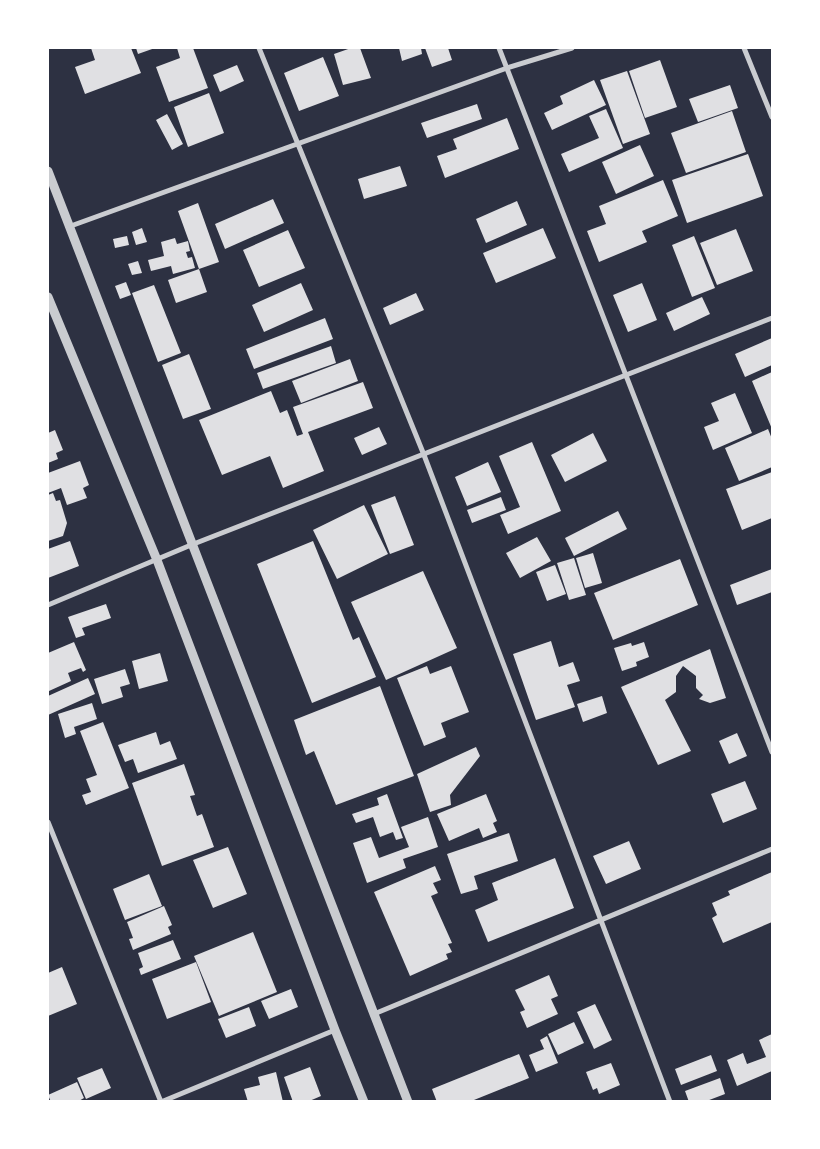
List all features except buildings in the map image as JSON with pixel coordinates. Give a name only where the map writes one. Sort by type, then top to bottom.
[{"type":"street","points":[[259,48],[424,455],[670,1102]]},
{"type":"street","points":[[499,48],[772,752]]},
{"type":"street","points":[[68,227],[507,68],[572,48]]},
{"type":"street","points":[[744,48],[772,117]]},
{"type":"street","points":[[48,171],[68,227],[408,1102]]},
{"type":"street","points":[[48,297],[156,560],[364,1102]]},
{"type":"street","points":[[48,605],[191,545],[772,318]]},
{"type":"street","points":[[48,822],[161,1101],[335,1030]]},
{"type":"street","points":[[374,1014],[772,850]]}]
